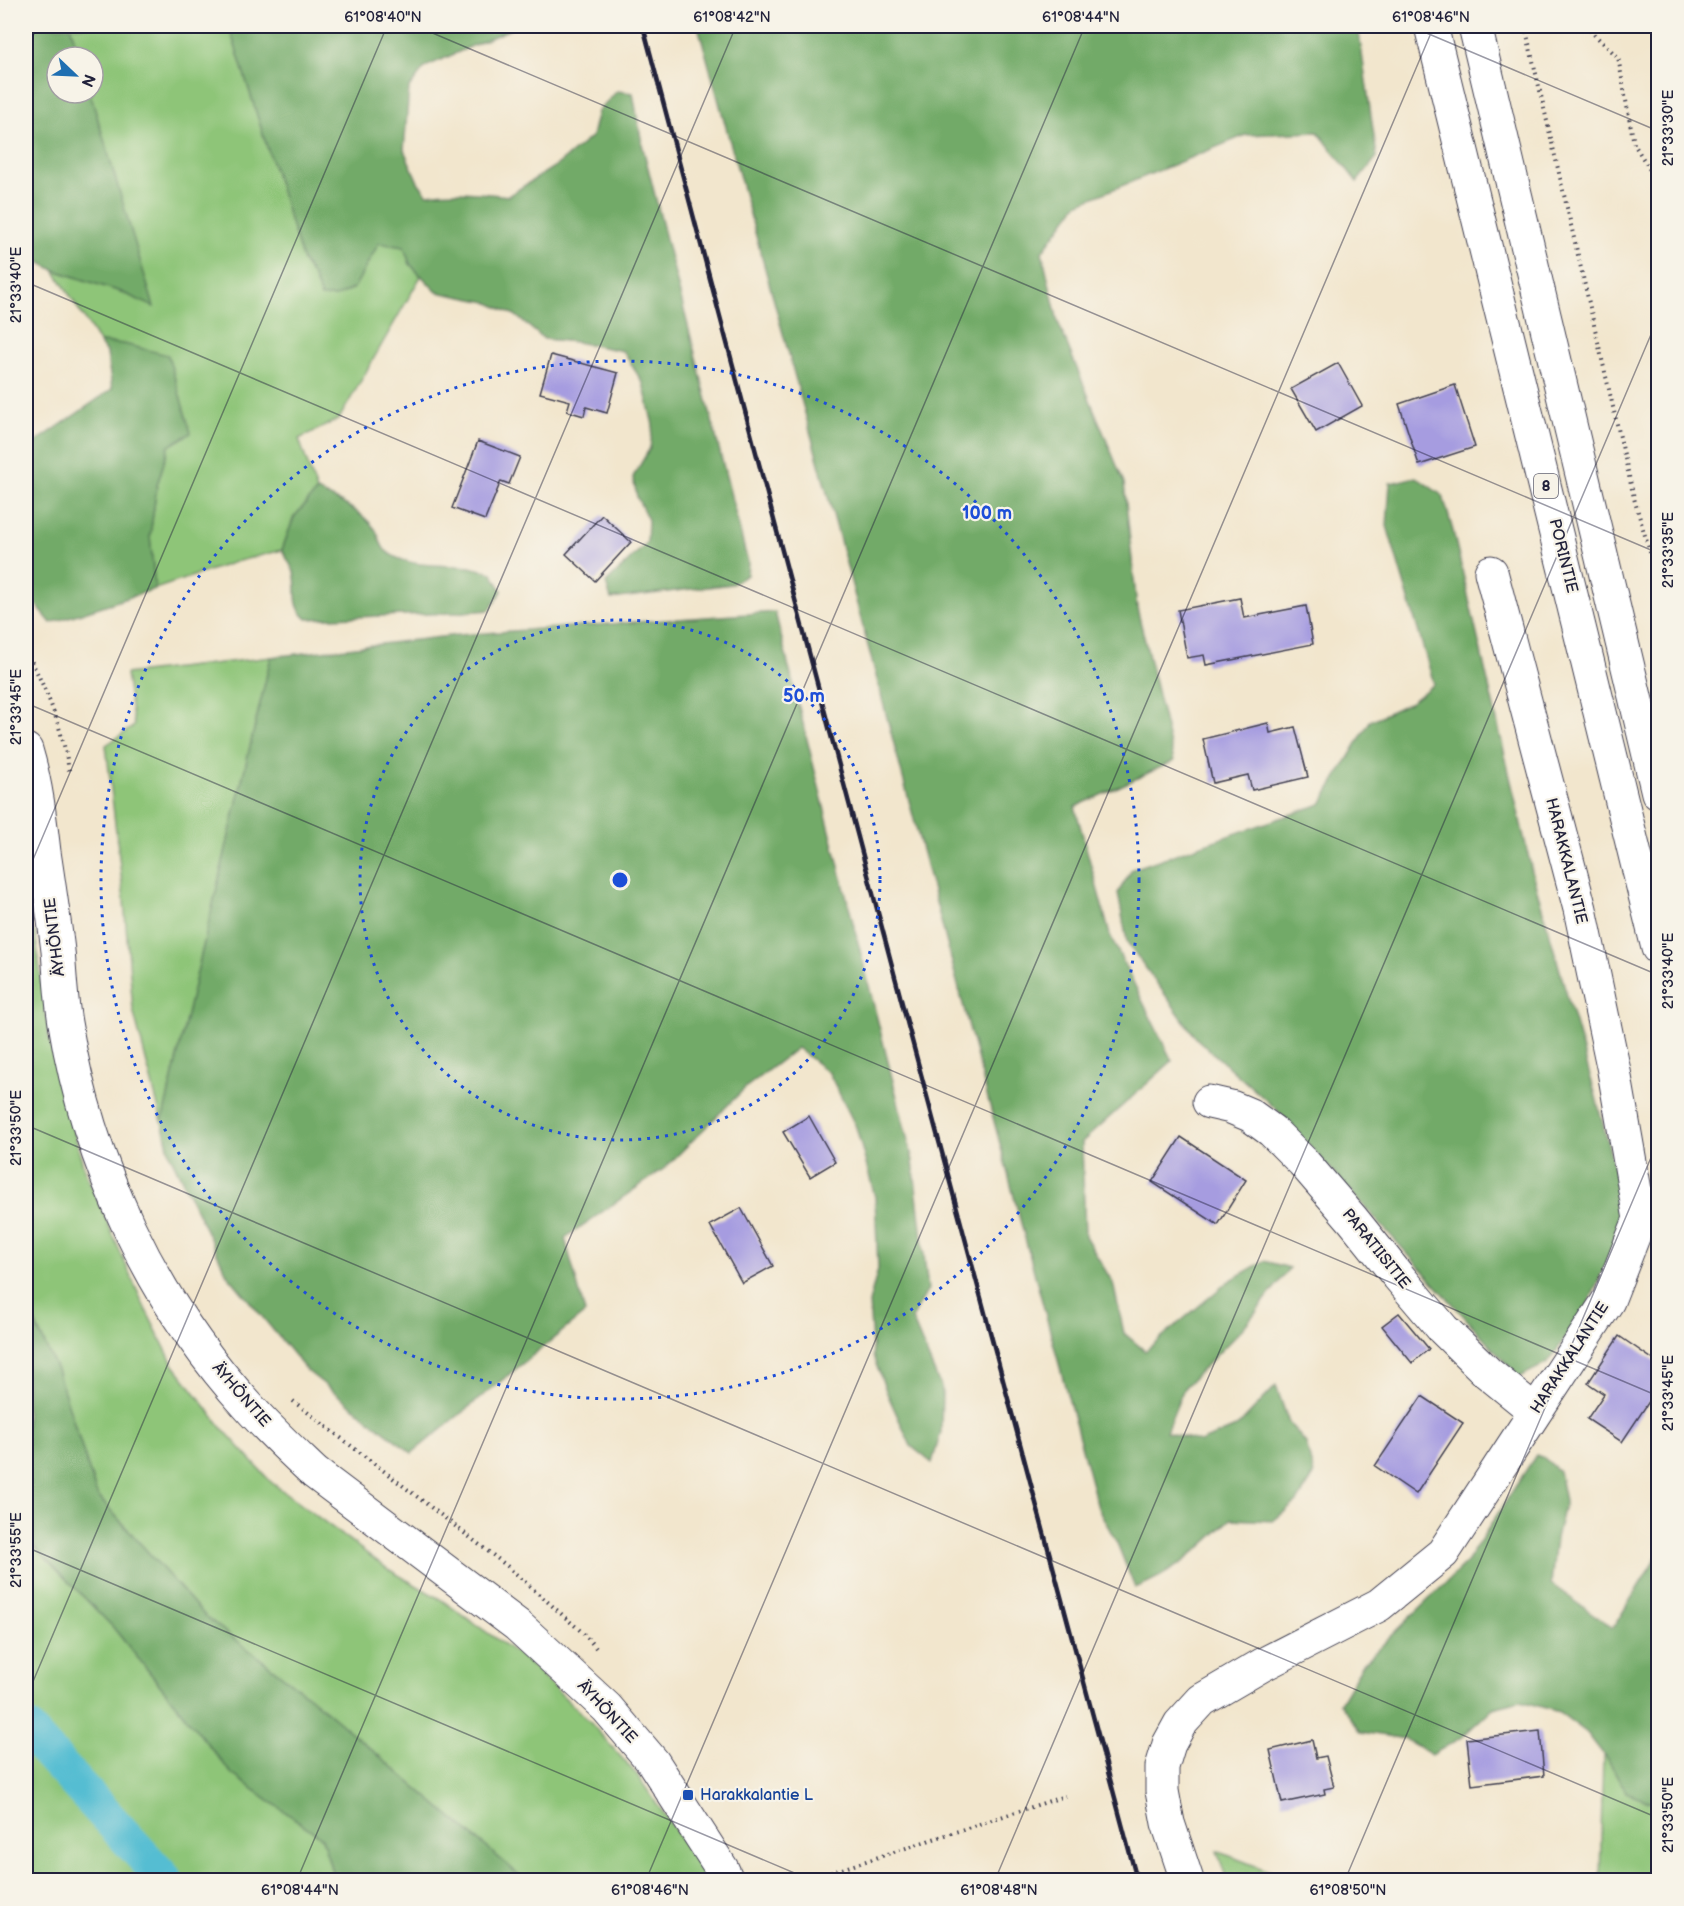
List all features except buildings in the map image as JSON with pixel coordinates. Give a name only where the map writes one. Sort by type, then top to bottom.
[{"type":"main road","name":"PORINTIE","points":[[1431,26],[1659,948]]},
{"type":"main road","name":"8","points":[[1474,26],[1659,793]]},
{"type":"main road","name":"HARAKKALANTIE","points":[[1187,1881],[1168,1823],[1162,1791],[1162,1767],[1169,1744],[1180,1724],[1202,1700],[1262,1665],[1379,1605],[1443,1553],[1608,1301],[1640,1219],[1614,1071],[1580,909],[1491,572]]},
{"type":"main road","name":"ÄYHÖNTIE","points":[[26,750],[38,804],[56,935],[65,1023],[83,1104],[111,1187],[142,1254],[178,1315],[247,1406],[315,1473],[517,1625],[607,1708],[653,1762],[722,1869],[727,1881]]},
{"type":"main road","name":"PARATIISITIE","points":[[1209,1102],[1231,1107],[1250,1115],[1272,1131],[1303,1162],[1443,1329],[1488,1373],[1535,1411]]},
{"type":"path","points":[[1525,26],[1635,502],[1659,579]]},
{"type":"path","points":[[1585,26],[1618,57],[1634,144],[1659,183]]},
{"type":"path","points":[[26,651],[38,673],[54,714],[68,757],[71,778]]},
{"type":"path","points":[[288,1397],[507,1566],[583,1634],[598,1651]]},
{"type":"path","points":[[808,1881],[1065,1796]]},
{"type":"green space","points":[[26,26],[70,26],[76,45],[45,45],[45,105],[94,105],[154,307],[121,292],[54,270],[26,255]]},
{"type":"green space","points":[[70,26],[229,26],[303,261],[313,276],[321,296],[354,288],[379,243],[404,247],[410,264],[421,276],[339,419],[299,439],[317,491],[294,517],[282,550],[235,562],[155,589],[150,536],[157,485],[169,446],[124,344],[99,342],[54,270],[121,292],[153,306],[94,105],[105,105],[105,45],[76,45]]},
{"type":"green space","points":[[229,26],[517,26],[425,67],[409,88],[404,150],[418,182],[427,194],[458,192],[508,196],[557,165],[592,136],[598,111],[617,91],[633,93],[642,144],[748,563],[747,575],[732,584],[611,599],[606,583],[647,543],[648,520],[637,497],[633,477],[650,448],[653,425],[643,383],[623,351],[576,342],[544,339],[515,315],[487,302],[437,292],[410,264],[404,247],[379,243],[354,288],[336,297],[321,297],[313,276],[303,261]]},
{"type":"green space","points":[[698,26],[1358,26],[1377,157],[1357,182],[1318,132],[1246,135],[1077,204],[1042,252],[1058,322],[1124,483],[1137,608],[1174,761],[1075,807],[1110,935],[1172,1061],[1082,1142],[1085,1236],[1113,1283],[1124,1333],[1145,1351],[1229,1281],[1264,1261],[1290,1268],[1244,1327],[1184,1388],[1166,1432],[1200,1442],[1238,1426],[1276,1386],[1289,1423],[1306,1443],[1314,1475],[1297,1502],[1273,1521],[1231,1519],[1198,1550],[1175,1567],[1135,1588],[1117,1543],[1098,1508],[837,529]]},
{"type":"green space","points":[[99,342],[124,344],[168,355],[191,433],[169,446],[157,485],[150,536],[155,589],[51,623],[26,593],[26,449],[112,389],[107,354]]},
{"type":"green space","points":[[1416,477],[1443,496],[1453,531],[1533,876],[1595,1093],[1623,1202],[1611,1253],[1587,1307],[1548,1363],[1519,1377],[1277,1110],[1197,1039],[1127,942],[1118,893],[1132,869],[1321,804],[1370,721],[1411,702],[1434,684],[1387,526],[1390,483]]},
{"type":"green space","points":[[317,491],[349,507],[363,517],[375,529],[383,548],[393,556],[414,563],[470,567],[492,573],[502,591],[490,610],[307,619],[298,608],[294,572],[282,550],[294,517]]},
{"type":"green space","points":[[775,612],[913,1161],[928,1289],[912,1319],[942,1390],[941,1432],[932,1463],[911,1446],[873,1356],[869,1303],[878,1269],[875,1197],[856,1127],[829,1073],[797,1048],[745,1088],[665,1168],[565,1238],[585,1313],[412,1453],[306,1370],[227,1274],[170,1155],[162,1122],[271,657],[458,635]]},
{"type":"green space","points":[[271,657],[162,1122],[133,1010],[124,901],[106,745],[134,726],[126,674]]},
{"type":"green space","points":[[26,926],[35,932],[49,1037],[84,1169],[143,1304],[173,1364],[223,1429],[271,1482],[388,1569],[440,1599],[527,1661],[588,1720],[637,1775],[698,1863],[707,1880],[525,1880],[311,1698],[205,1616],[97,1495],[57,1370],[26,1308]]},
{"type":"green space","points":[[26,1308],[57,1370],[97,1495],[205,1616],[311,1698],[525,1880],[332,1880],[334,1878],[322,1838],[232,1774],[112,1626],[26,1538]]},
{"type":"green space","points":[[1536,1455],[1544,1458],[1559,1471],[1565,1501],[1556,1538],[1551,1584],[1613,1628],[1658,1555],[1658,1801],[1652,1802],[1626,1792],[1610,1763],[1587,1733],[1559,1712],[1521,1701],[1493,1708],[1462,1737],[1432,1755],[1405,1739],[1361,1732],[1340,1703],[1363,1664],[1465,1564]]},
{"type":"green space","points":[[26,1538],[112,1626],[232,1774],[322,1838],[334,1878],[332,1880],[26,1880]]},
{"type":"green space","points":[[1603,1754],[1626,1792],[1652,1802],[1658,1801],[1658,1880],[1600,1880]]},
{"type":"green space","points":[[1217,1851],[1292,1880],[1227,1880]]},
{"type":"waterway","points":[[26,1728],[165,1880]]},
{"type":"railway","points":[[643,26],[1137,1880]]},
{"type":"place","name":"Harakkalantie L","points":[[688,1795]]}]
